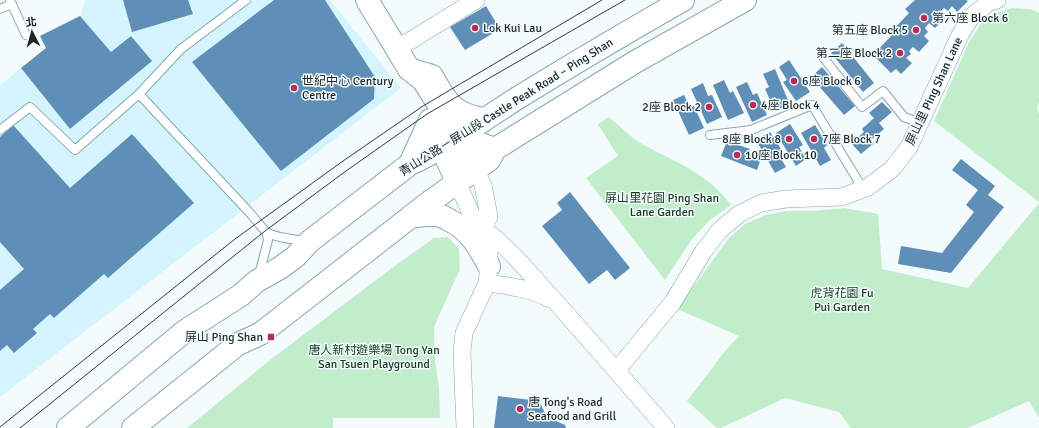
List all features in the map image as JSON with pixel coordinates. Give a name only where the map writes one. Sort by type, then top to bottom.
[{"type":"main road","points":[[367,0],[409,69],[423,80],[450,142],[457,182]]},
{"type":"main road","name":"青山公路－屏山段 Castle Peak Road – Ping Shan","points":[[68,428],[186,331],[241,294],[257,281],[280,268],[295,257],[310,241],[410,164],[429,156],[485,119],[628,31],[683,0]]},
{"type":"main road","points":[[133,428],[238,344],[260,334],[301,304],[410,217],[489,160],[495,149],[635,62],[745,0]]},
{"type":"main road","points":[[409,69],[432,76],[453,108],[463,114],[485,119]]},
{"type":"main road","points":[[409,69],[412,86],[430,120],[476,169]]},
{"type":"main road","points":[[410,164],[430,120]]},
{"type":"main road","points":[[450,142],[495,149]]},
{"type":"main road","points":[[410,217],[440,215],[466,231],[476,243],[488,275]]},
{"type":"street","points":[[397,49],[476,0]]},
{"type":"street","name":"屏山里 Ping Shan Lane","points":[[617,370],[673,302],[703,252],[720,230],[739,214],[761,204],[786,199],[842,197],[868,187],[892,169],[909,147],[959,37],[971,17],[988,3],[998,0]]},
{"type":"street","points":[[465,428],[462,352],[464,333],[488,275],[489,249],[485,228],[489,216],[483,185],[476,169]]},
{"type":"street","points":[[457,182],[473,218],[497,239],[554,301],[617,370],[666,428]]},
{"type":"street","points":[[488,275],[522,288],[538,292],[554,301]]},
{"type":"lane","points":[[0,130],[30,107],[75,150],[139,94],[181,49],[246,0]]},
{"type":"lane","points":[[0,10],[11,2],[26,35]]},
{"type":"lane","points":[[823,57],[862,107],[883,90],[904,117],[920,123]]},
{"type":"lane","points":[[139,94],[249,212],[267,234],[268,240],[265,255],[257,281]]},
{"type":"lane","points":[[710,135],[751,130],[812,105],[863,189]]},
{"type":"lane","points":[[267,234],[310,241]]},
{"type":"shaded area","points":[[85,0],[330,0],[401,88],[0,397],[0,85],[46,48],[40,36],[80,17]]},
{"type":"green space","points":[[1012,8],[1030,9],[1039,13],[1039,102],[1037,108],[1039,114],[1039,202],[934,121],[969,42],[980,25],[994,14]]},
{"type":"green space","name":"屏山里花園 Ping Shan Lane Garden","points":[[609,117],[637,141],[699,175],[721,193],[731,205],[710,220],[692,239],[665,280],[586,178],[618,156],[598,124]]},
{"type":"green space","name":"虎背花園 Fu Pui Garden","points":[[1039,203],[1039,418],[1029,401],[968,428],[851,428],[839,412],[785,398],[721,428],[717,428],[687,401],[726,350],[739,336],[677,309],[729,238],[745,224],[765,215],[787,211],[813,211],[844,208],[878,214],[882,269],[968,288]]},
{"type":"green space","name":"唐人新村遊樂場 Tong Yan San Tsuen Playground","points":[[448,237],[459,249],[460,269],[434,327],[440,418],[333,418],[333,428],[187,428],[270,360],[396,265],[434,238]]},
{"type":"building","points":[[123,0],[188,0],[193,14],[132,32]]},
{"type":"building","name":"世紀中心 Century Centre","points":[[274,0],[325,0],[375,77],[374,99],[281,171],[192,62]]},
{"type":"building","points":[[915,0],[968,1],[957,12],[952,6],[948,11],[944,8],[939,13],[945,18],[935,28],[929,23],[925,28],[928,32],[924,36],[929,41],[919,52],[913,47],[909,51],[911,54],[906,58],[912,63],[901,74],[896,69],[891,73],[873,55],[892,35],[890,33],[909,13],[905,9]]},
{"type":"building","name":"Lok Kui Lau","points":[[486,6],[500,29],[465,50],[450,27]]},
{"type":"building","points":[[80,16],[111,52],[131,36],[152,61],[70,129],[21,68],[46,48],[40,36]]},
{"type":"building","points":[[842,43],[874,83],[863,92],[831,53]]},
{"type":"building","name":"6座 Block 6","points":[[789,60],[810,92],[796,101],[783,82],[787,80],[779,67]]},
{"type":"building","points":[[822,67],[855,106],[844,115],[811,77]]},
{"type":"building","points":[[775,69],[790,105],[775,111],[765,89],[769,87],[763,74]]},
{"type":"building","points":[[724,80],[730,93],[733,91],[744,113],[728,120],[713,85]]},
{"type":"building","name":"4座 Block 4","points":[[747,82],[753,95],[757,93],[767,115],[752,122],[736,87]]},
{"type":"building","name":"2座 Block 2","points":[[703,83],[708,96],[712,95],[722,117],[707,124],[691,89]]},
{"type":"building","points":[[684,95],[690,108],[694,106],[704,128],[689,135],[673,100]]},
{"type":"building","points":[[882,102],[892,112],[879,123],[884,129],[871,140],[874,143],[861,154],[851,143],[864,132],[862,129],[874,118],[869,113]]},
{"type":"building","name":"8座 Block 8","points":[[790,124],[803,145],[799,147],[806,159],[796,166],[776,133]]},
{"type":"building","points":[[13,125],[70,188],[132,134],[194,203],[108,278],[104,274],[54,318],[50,314],[33,329],[37,333],[14,353],[7,345],[0,351],[0,290],[24,269],[0,242],[0,137]]},
{"type":"building","name":"7座 Block 7","points":[[815,125],[827,145],[824,148],[831,160],[820,166],[801,133]]},
{"type":"building","points":[[770,132],[783,152],[779,155],[786,167],[775,173],[756,140]]},
{"type":"building","name":"10座 Block 10","points":[[727,141],[750,149],[748,153],[761,159],[757,170],[721,156]]},
{"type":"building","points":[[961,159],[995,186],[988,195],[1004,207],[951,273],[898,264],[901,246],[942,253],[974,212],[966,205],[978,190],[952,170]]},
{"type":"building","points":[[570,192],[630,268],[615,280],[607,270],[589,284],[542,226],[562,210],[557,203]]},
{"type":"building","name":"唐 Tong's Road Seafood and Grill","points":[[498,396],[539,401],[547,417],[565,425],[566,428],[494,428]]},
{"type":"tram line","points":[[0,427],[235,239],[343,161],[423,106],[602,0]]},
{"type":"tram line","points":[[20,428],[265,231],[346,171],[427,114],[625,0]]},
{"type":"place","name":"第六座 Block 6","points":[[924,18]]},
{"type":"place","name":"Lok Kui Lau","points":[[475,28]]},
{"type":"place","name":"第五座 Block 5","points":[[916,30]]},
{"type":"place","name":"第二座 Block 2","points":[[900,53]]},
{"type":"place","name":"6座 Block 6","points":[[794,81]]},
{"type":"place","name":"世紀中心 Century Centre","points":[[294,88]]},
{"type":"place","name":"4座 Block 4","points":[[753,105]]},
{"type":"place","name":"2座 Block 2","points":[[709,107]]},
{"type":"place","name":"8座 Block 8","points":[[789,139]]},
{"type":"place","name":"7座 Block 7","points":[[814,139]]},
{"type":"place","name":"10座 Block 10","points":[[737,155]]},
{"type":"place","name":"屏山 Ping Shan","points":[[271,337]]},
{"type":"place","name":"唐 Tong's Road Seafood and Grill","points":[[520,409]]}]
